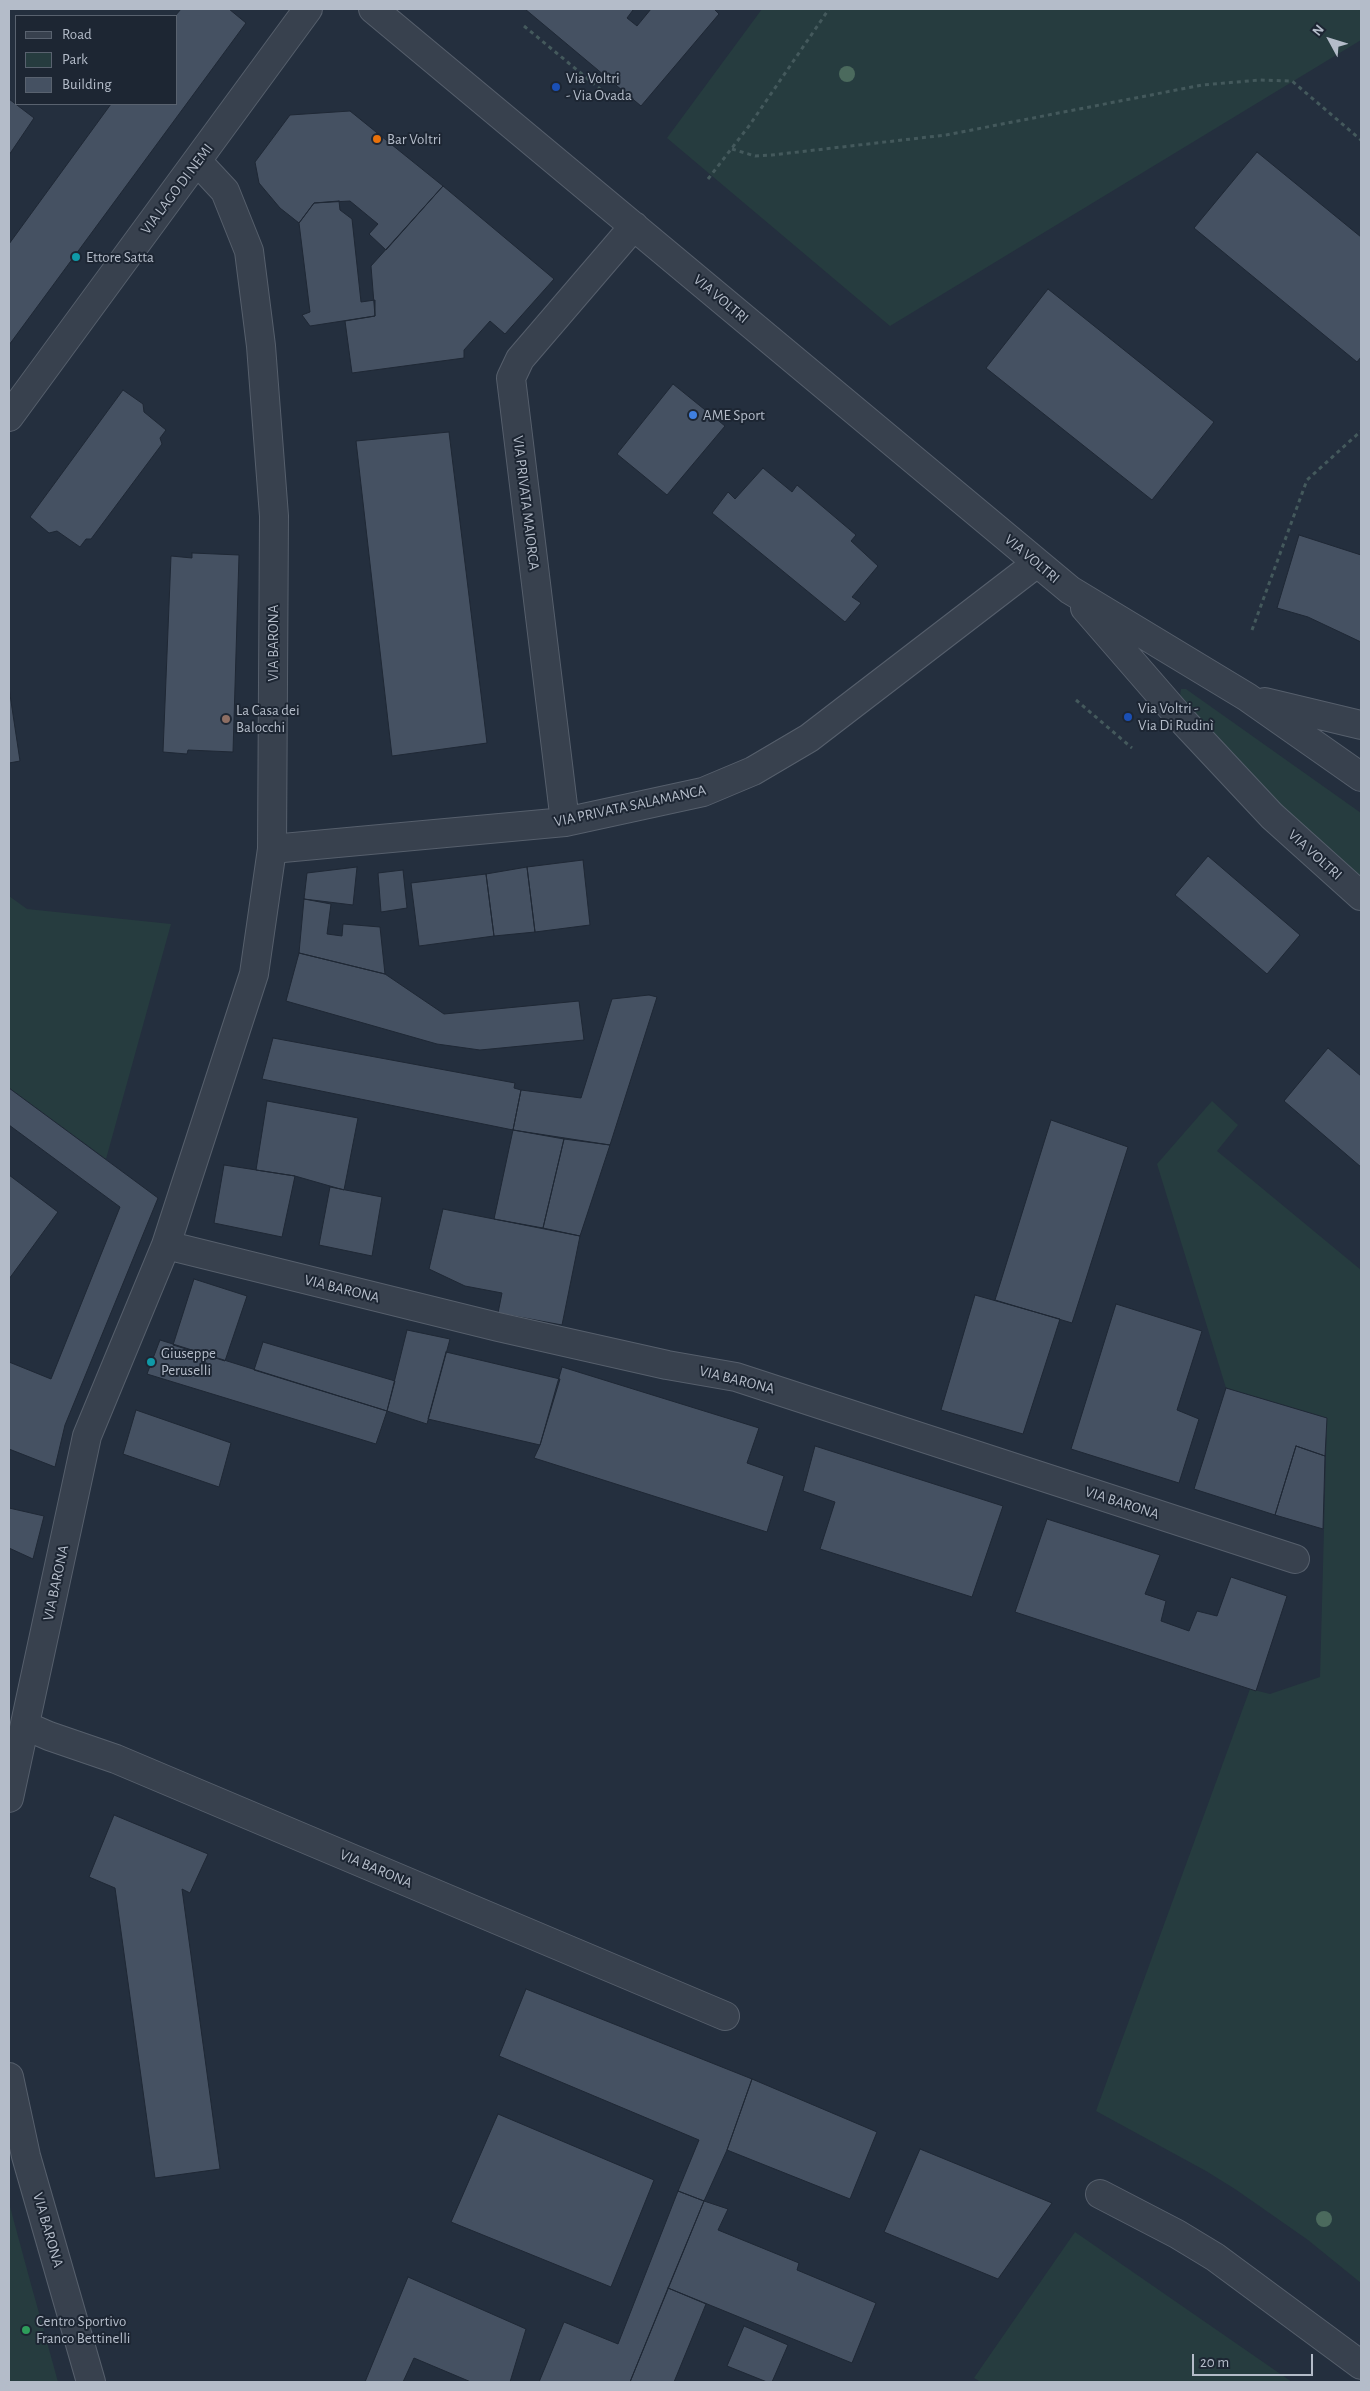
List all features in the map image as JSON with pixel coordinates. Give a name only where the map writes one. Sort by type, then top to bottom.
[{"type":"street","name":"VIA LAGO DI NEMI","points":[[9,417],[308,9]]},
{"type":"street","name":"VIA VOLTRI","points":[[373,9],[1070,590],[1247,697],[1361,777]]},
{"type":"street","name":"VIA BARONA","points":[[9,1798],[87,1436],[166,1246],[254,974],[272,849],[274,516],[261,346],[249,252],[225,191],[198,161]]},
{"type":"street","name":"VIA PRIVATA MAIORCA","points":[[565,822],[511,378],[518,361],[634,226]]},
{"type":"street","name":"VIA PRIVATA SALAMANCA","points":[[272,849],[565,822],[703,792],[753,771],[809,738],[1038,563]]},
{"type":"street","name":"VIA VOLTRI","points":[[1070,590],[1183,721],[1272,816],[1361,896]]},
{"type":"street","points":[[1247,697],[1361,725]]},
{"type":"street","name":"VIA BARONA","points":[[166,1246],[498,1327],[668,1365],[736,1377],[1295,1559]]},
{"type":"street","name":"VIA BARONA","points":[[26,1726],[116,1759],[724,2016]]},
{"type":"street","name":"VIA BARONA","points":[[9,2077],[26,2156],[91,2382]]},
{"type":"street","points":[[1100,2194],[1177,2234],[1215,2257],[1361,2366]]},
{"type":"path","points":[[708,178],[732,149],[797,59],[829,9]]},
{"type":"path","points":[[524,26],[600,89]]},
{"type":"path","points":[[732,149],[755,156],[772,155],[946,135],[1202,85],[1260,80],[1292,81],[1361,140]]},
{"type":"path","points":[[1252,630],[1307,480],[1361,431]]},
{"type":"path","points":[[1076,700],[1132,748]]},
{"type":"green space","points":[[762,9],[1361,9],[1361,40],[890,326],[667,138]]},
{"type":"green space","points":[[1181,689],[1186,689],[1361,813],[1361,880],[1293,819],[1180,696]]},
{"type":"green space","points":[[9,896],[27,909],[171,924],[106,1159],[9,1088]]},
{"type":"green space","points":[[1212,1101],[1238,1125],[1217,1151],[1361,1270],[1361,2283],[1308,2240],[1235,2189],[1206,2171],[1096,2111],[1250,1689],[1270,1694],[1320,1677],[1327,1418],[1226,1388],[1157,1164]]},
{"type":"green space","name":"Centro Sportivo Franco Bettinelli","points":[[9,2203],[29,2277],[58,2382],[9,2382]]},
{"type":"green space","points":[[1075,2232],[1292,2382],[981,2382],[974,2378]]},
{"type":"building","points":[[181,9],[229,9],[246,23],[9,345],[9,244],[110,105],[178,105],[178,15],[176,15]]},
{"type":"building","points":[[525,9],[631,9],[633,10],[627,18],[637,26],[651,9],[714,9],[719,14],[641,106]]},
{"type":"building","points":[[9,99],[34,118],[9,155]]},
{"type":"building","points":[[350,111],[443,186],[386,250],[369,234],[378,224],[350,201],[314,203],[299,223],[280,208],[259,183],[255,162],[290,115]]},
{"type":"building","points":[[1257,152],[1361,237],[1361,357],[1357,362],[1194,228]]},
{"type":"building","points":[[443,186],[554,279],[505,334],[490,321],[464,350],[464,358],[352,373],[345,321],[375,316],[371,266]]},
{"type":"building","points":[[339,201],[340,210],[352,219],[361,302],[375,300],[375,316],[310,326],[302,315],[310,312],[299,223],[314,203]]},
{"type":"building","points":[[1048,289],[1214,422],[1152,500],[986,368]]},
{"type":"building","points":[[673,384],[725,426],[667,495],[617,454]]},
{"type":"building","points":[[123,390],[143,404],[144,412],[166,430],[160,438],[162,444],[91,539],[86,539],[80,547],[57,531],[49,533],[30,517]]},
{"type":"building","points":[[449,432],[487,743],[392,756],[356,441]]},
{"type":"building","points":[[763,468],[792,492],[797,485],[856,535],[851,541],[878,566],[852,597],[861,603],[845,622],[712,513],[728,492],[735,499]]},
{"type":"building","points":[[1299,535],[1361,555],[1361,642],[1308,617],[1277,608]]},
{"type":"building","points":[[192,553],[239,555],[233,752],[188,750],[187,754],[163,752],[171,556],[192,558]]},
{"type":"building","points":[[9,688],[20,761],[9,763]]},
{"type":"building","points":[[1208,856],[1300,935],[1267,974],[1175,895]]},
{"type":"building","points":[[583,860],[590,925],[535,932],[527,867]]},
{"type":"building","points":[[357,867],[353,905],[304,899],[307,873]]},
{"type":"building","points":[[527,867],[535,932],[494,936],[486,874]]},
{"type":"building","points":[[403,870],[407,908],[381,912],[378,873]]},
{"type":"building","points":[[486,874],[494,936],[419,946],[411,883]]},
{"type":"building","points":[[304,899],[331,904],[327,934],[342,936],[343,924],[380,927],[385,974],[299,953]]},
{"type":"building","points":[[299,953],[385,974],[444,1014],[579,1001],[584,1040],[480,1050],[437,1044],[286,1001]]},
{"type":"building","points":[[649,995],[657,997],[610,1145],[513,1130],[521,1090],[581,1098],[612,999]]},
{"type":"building","points":[[273,1038],[515,1083],[514,1088],[521,1090],[513,1130],[262,1079]]},
{"type":"building","points":[[1328,1048],[1361,1076],[1361,1167],[1284,1101]]},
{"type":"building","points":[[9,1088],[158,1198],[65,1425],[55,1467],[9,1449],[9,1362],[51,1379],[120,1207],[9,1125]]},
{"type":"building","points":[[267,1101],[358,1118],[344,1190],[295,1176],[256,1170]]},
{"type":"building","points":[[1051,1120],[1128,1147],[1072,1323],[995,1300]]},
{"type":"building","points":[[513,1130],[564,1139],[543,1228],[494,1219]]},
{"type":"building","points":[[564,1139],[610,1145],[580,1236],[543,1228]]},
{"type":"building","points":[[224,1165],[295,1176],[282,1237],[214,1223]]},
{"type":"building","points":[[9,1175],[58,1212],[9,1279]]},
{"type":"building","points":[[330,1187],[382,1197],[372,1256],[319,1245]]},
{"type":"building","points":[[443,1209],[580,1236],[562,1325],[498,1313],[502,1293],[465,1286],[429,1269]]},
{"type":"building","points":[[194,1279],[247,1296],[225,1361],[173,1345]]},
{"type":"building","points":[[975,1295],[1060,1319],[1023,1434],[941,1410]]},
{"type":"building","points":[[1116,1304],[1202,1331],[1177,1410],[1199,1419],[1179,1483],[1071,1449]]},
{"type":"building","points":[[407,1330],[450,1339],[427,1424],[387,1411]]},
{"type":"building","points":[[160,1340],[387,1411],[376,1444],[147,1374]]},
{"type":"building","points":[[263,1342],[395,1381],[387,1411],[254,1370]]},
{"type":"building","points":[[446,1352],[560,1379],[540,1445],[428,1419]]},
{"type":"building","points":[[562,1367],[759,1428],[747,1463],[784,1476],[767,1532],[534,1458],[540,1445]]},
{"type":"building","points":[[1226,1388],[1327,1418],[1325,1456],[1296,1446],[1275,1515],[1194,1489]]},
{"type":"building","points":[[136,1410],[231,1443],[219,1487],[123,1454]]},
{"type":"building","points":[[815,1446],[1003,1506],[972,1597],[820,1549],[835,1502],[803,1491]]},
{"type":"building","points":[[1296,1446],[1325,1456],[1323,1529],[1275,1515]]},
{"type":"building","points":[[9,1508],[44,1516],[33,1559],[9,1548]]},
{"type":"building","points":[[1047,1519],[1160,1555],[1145,1594],[1166,1601],[1161,1621],[1189,1631],[1197,1611],[1217,1616],[1231,1577],[1287,1596],[1256,1691],[1015,1612]]},
{"type":"building","points":[[114,1815],[208,1854],[190,1893],[182,1889],[220,2169],[155,2178],[115,1888],[89,1877]]},
{"type":"building","points":[[526,1989],[752,2079],[727,2150],[704,2201],[678,2191],[699,2140],[499,2056]]},
{"type":"building","points":[[752,2079],[877,2132],[850,2199],[727,2150]]},
{"type":"building","points":[[498,2114],[654,2180],[611,2287],[451,2222]]},
{"type":"building","points":[[920,2149],[1052,2203],[998,2279],[884,2232]]},
{"type":"building","points":[[678,2191],[704,2201],[630,2382],[539,2382],[564,2322],[618,2344]]},
{"type":"building","points":[[704,2201],[728,2209],[718,2230],[799,2263],[797,2270],[876,2303],[852,2363],[668,2288]]},
{"type":"building","points":[[408,2277],[526,2329],[510,2382],[471,2382],[414,2358],[403,2382],[365,2382]]},
{"type":"building","points":[[668,2288],[706,2304],[674,2382],[630,2382]]},
{"type":"building","points":[[744,2326],[788,2345],[772,2382],[767,2382],[727,2366]]},
{"type":"place","name":"Via Voltri - Via Ovada","points":[[556,87]]},
{"type":"place","name":"Bar Voltri","points":[[377,139]]},
{"type":"place","name":"Ettore Satta","points":[[76,257]]},
{"type":"place","name":"AME Sport","points":[[693,415]]},
{"type":"place","name":"Via Voltri - Via Di Rudinì","points":[[1128,717]]},
{"type":"place","name":"La Casa dei Balocchi","points":[[226,719]]},
{"type":"place","name":"Giuseppe Peruselli","points":[[151,1362]]},
{"type":"place","name":"Centro Sportivo Franco Bettinelli","points":[[26,2330]]}]
